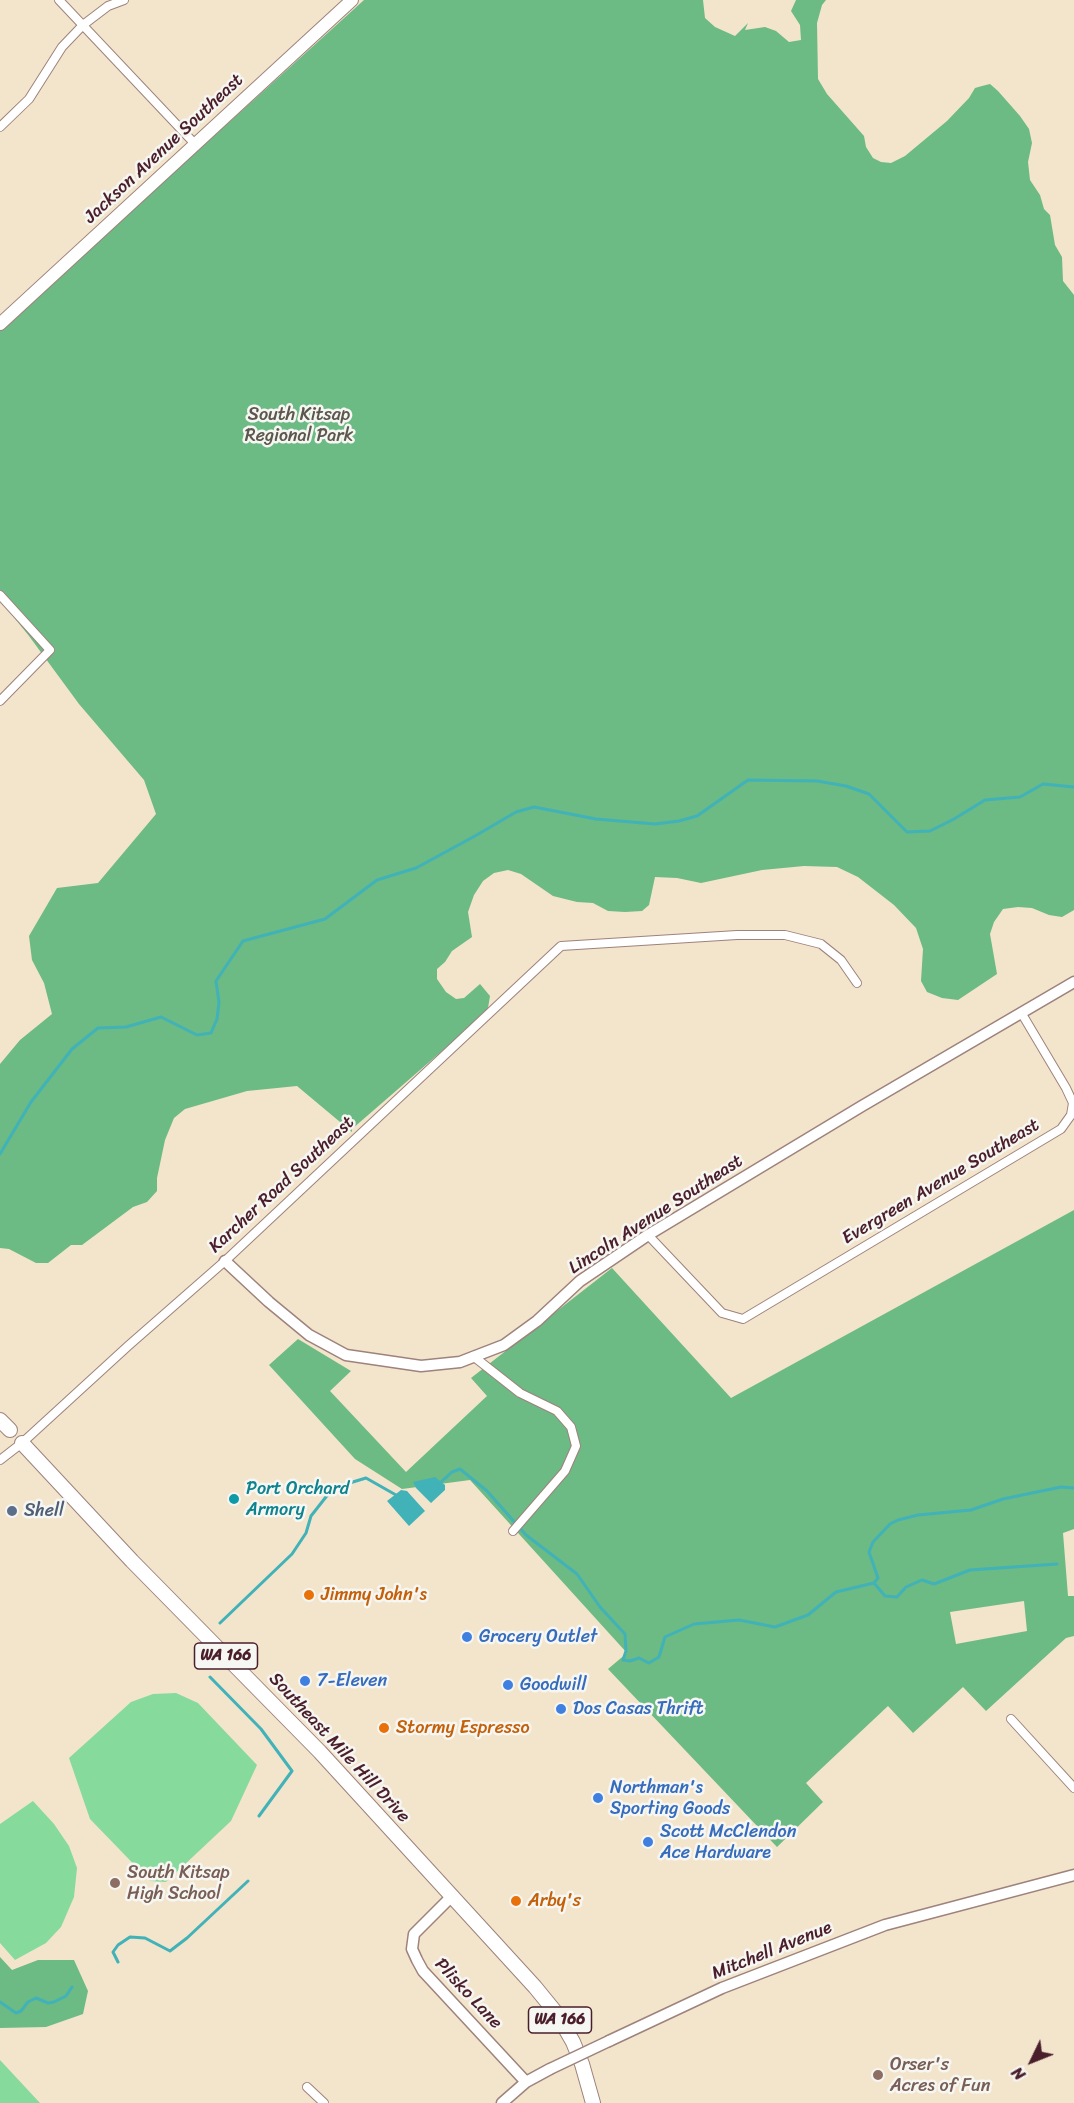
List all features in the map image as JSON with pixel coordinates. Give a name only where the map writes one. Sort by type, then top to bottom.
[{"type":"main road","name":"Jackson Avenue Southeast","points":[[0,324],[352,0]]},
{"type":"main road","name":"WA 166","points":[[0,1420],[22,1443]]},
{"type":"main road","name":"Southeast Mile Hill Drive","points":[[22,1443],[138,1568],[291,1721],[557,2014],[582,2064],[593,2103]]},
{"type":"street","points":[[58,0],[195,144]]},
{"type":"street","points":[[0,127],[29,99],[62,47],[83,25],[108,6],[124,0]]},
{"type":"street","points":[[0,595],[50,650],[0,701]]},
{"type":"street","name":"Karcher Road Southeast","points":[[0,1460],[22,1443],[225,1261],[561,946],[737,935],[786,935],[821,944],[841,960],[856,983]]},
{"type":"street","name":"Lincoln Avenue Southeast","points":[[225,1261],[309,1335],[346,1355],[421,1366],[460,1362],[504,1344],[537,1321],[580,1281],[648,1235],[1074,982]]},
{"type":"street","name":"Evergreen Avenue Southeast","points":[[648,1235],[722,1313],[743,1319],[1061,1129],[1071,1115],[1072,1103],[1066,1088],[1022,1014]]},
{"type":"street","points":[[473,1356],[520,1393],[557,1412],[571,1427],[576,1446],[565,1471],[513,1532]]},
{"type":"street","points":[[1011,1719],[1074,1788]]},
{"type":"street","name":"Mitchell Avenue","points":[[502,2103],[526,2082],[550,2069],[722,1988],[885,1925],[1074,1875]]},
{"type":"street","name":"Plisko Lane","points":[[452,1896],[414,1934],[412,1949],[423,1971],[526,2082]]},
{"type":"street","points":[[307,2087],[324,2103]]},
{"type":"green space","name":"South Kitsap Regional Park","points":[[364,0],[703,0],[705,18],[715,27],[735,36],[748,23],[745,30],[765,27],[776,31],[789,42],[801,40],[800,25],[791,11],[796,0],[826,0],[822,5],[817,23],[818,79],[827,94],[864,136],[866,147],[873,158],[891,163],[905,156],[947,121],[969,98],[975,88],[982,86],[990,84],[1020,116],[1029,129],[1032,143],[1028,162],[1030,180],[1040,195],[1044,209],[1050,215],[1055,245],[1062,257],[1063,281],[1074,295],[1074,910],[1062,917],[1049,915],[1032,908],[1003,909],[994,922],[990,934],[997,974],[958,1000],[942,998],[927,992],[921,981],[923,949],[916,928],[894,905],[858,877],[837,867],[804,866],[762,870],[701,883],[677,878],[655,877],[649,905],[642,911],[625,912],[608,911],[593,903],[553,896],[521,874],[508,870],[494,873],[483,881],[474,895],[468,912],[472,937],[452,951],[437,969],[437,979],[446,992],[456,999],[464,998],[480,984],[490,996],[488,1008],[480,1018],[352,1129],[352,1132],[297,1086],[247,1091],[185,1109],[174,1118],[165,1140],[157,1178],[157,1191],[147,1202],[133,1207],[82,1245],[71,1245],[48,1263],[36,1263],[9,1249],[0,1248],[0,1064],[20,1040],[52,1014],[44,983],[32,960],[29,936],[57,888],[98,883],[156,814],[144,780],[79,704],[0,600],[0,330]]},
{"type":"green space","points":[[1074,1210],[1074,1529],[1063,1533],[1068,1596],[1074,1596],[1074,1636],[1066,1638],[986,1711],[963,1687],[913,1733],[888,1706],[806,1783],[823,1802],[777,1847],[608,1669],[627,1653],[470,1480],[402,1489],[355,1459],[269,1365],[298,1339],[351,1371],[330,1391],[406,1472],[487,1396],[471,1378],[612,1268],[731,1398]],"holes":[[[1024,1601],[1027,1631],[956,1644],[950,1612]]]},
{"type":"green space","points":[[176,1693],[198,1703],[257,1765],[231,1821],[166,1882],[150,1881],[90,1819],[69,1758],[131,1702],[153,1694]]},
{"type":"green space","points":[[33,1801],[54,1824],[69,1846],[77,1868],[74,1897],[61,1927],[46,1943],[15,1960],[0,1943],[0,1824]]},
{"type":"green space","points":[[0,1957],[12,1970],[38,1960],[74,1960],[88,1991],[83,2014],[46,2027],[0,2028]]},
{"type":"green space","points":[[0,2060],[40,2103],[0,2103]]},
{"type":"water","points":[[435,1477],[445,1485],[445,1490],[431,1503],[413,1482]]},
{"type":"water","points":[[401,1490],[407,1491],[425,1511],[409,1526],[387,1501]]},
{"type":"waterway","points":[[0,1154],[31,1102],[72,1049],[98,1028],[126,1027],[161,1017],[197,1035],[211,1033],[217,1019],[219,1002],[216,981],[243,941],[325,919],[377,880],[416,868],[516,812],[534,807],[596,819],[655,824],[697,816],[748,780],[817,781],[846,786],[869,794],[907,832],[930,831],[985,800],[1020,797],[1043,784],[1074,787]]},
{"type":"waterway","points":[[441,1482],[452,1472],[460,1469],[487,1491],[526,1535],[577,1574],[600,1607],[625,1634],[626,1651],[623,1660],[630,1661],[639,1658],[649,1663],[659,1657],[665,1637],[694,1624],[739,1620],[775,1627],[808,1615],[836,1592],[874,1583],[878,1578],[869,1552],[873,1542],[890,1524],[898,1520],[918,1515],[971,1510],[1003,1499],[1061,1487],[1074,1488]]},
{"type":"waterway","points":[[220,1623],[292,1554],[306,1533],[311,1516],[333,1488],[366,1478],[396,1495]]},
{"type":"waterway","points":[[874,1583],[885,1596],[897,1597],[906,1587],[922,1580],[934,1584],[970,1570],[1057,1564]]},
{"type":"waterway","points":[[210,1677],[261,1729],[292,1771],[259,1816]]},
{"type":"waterway","points":[[118,1962],[113,1952],[118,1945],[130,1937],[145,1938],[170,1951],[248,1881]]},
{"type":"waterway","points":[[0,2002],[16,2013],[36,1998],[48,2003],[54,2002],[66,1996],[72,1987]]},
{"type":"place","name":"Port Orchard Armory","points":[[234,1499]]},
{"type":"place","name":"Shell","points":[[12,1511]]},
{"type":"place","name":"Jimmy John's","points":[[309,1595]]},
{"type":"place","name":"Grocery Outlet","points":[[467,1637]]},
{"type":"place","name":"7-Eleven","points":[[305,1681]]},
{"type":"place","name":"Goodwill","points":[[508,1685]]},
{"type":"place","name":"Dos Casas Thrift","points":[[561,1709]]},
{"type":"place","name":"Stormy Espresso","points":[[384,1728]]},
{"type":"place","name":"Northman's Sporting Goods","points":[[598,1798]]},
{"type":"place","name":"Scott McClendon Ace Hardware","points":[[648,1842]]},
{"type":"place","name":"South Kitsap High School","points":[[115,1883]]},
{"type":"place","name":"Arby's","points":[[516,1901]]},
{"type":"place","name":"Orser's Acres of Fun","points":[[878,2075]]}]
